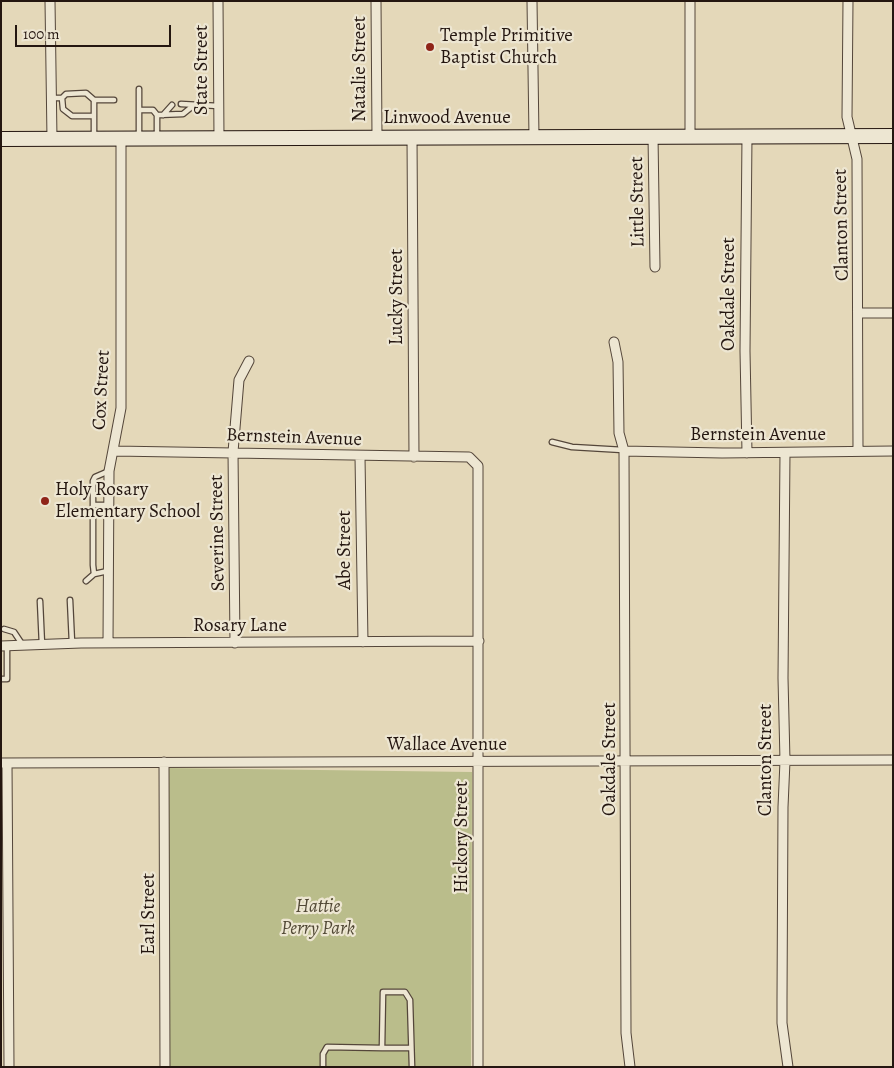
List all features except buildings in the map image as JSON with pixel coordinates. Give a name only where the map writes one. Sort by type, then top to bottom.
[{"type":"main road","name":"Linwood Avenue","points":[[1,139],[893,136]]},
{"type":"street","points":[[50,1],[52,139]]},
{"type":"street","name":"State Street","points":[[218,1],[219,138]]},
{"type":"street","name":"Natalie Street","points":[[376,1],[377,137]]},
{"type":"street","points":[[532,1],[534,137]]},
{"type":"street","points":[[690,1],[690,136]]},
{"type":"street","name":"Clanton Street","points":[[848,1],[847,117],[857,159],[858,450]]},
{"type":"street","name":"Little Street","points":[[654,136],[655,267]]},
{"type":"street","name":"Oakdale Street","points":[[747,136],[745,351],[748,453]]},
{"type":"street","name":"Lucky Street","points":[[412,137],[414,457]]},
{"type":"street","name":"Cox Street","points":[[108,643],[109,471],[121,408],[121,138]]},
{"type":"street","points":[[859,313],[893,313]]},
{"type":"street","name":"Oakdale Street","points":[[614,342],[618,362],[619,433],[624,450],[626,1033],[630,1067]]},
{"type":"street","name":"Severine Street","points":[[235,642],[234,452],[239,380],[249,361]]},
{"type":"street","name":"Bernstein Avenue","points":[[624,450],[748,453],[893,451]]},
{"type":"street","name":"Bernstein Avenue","points":[[114,451],[234,452],[360,457],[470,457],[473,459]]},
{"type":"street","name":"Clanton Street","points":[[785,453],[783,678],[785,761],[782,1023],[788,1067]]},
{"type":"street","name":"Abe Street","points":[[360,457],[363,642]]},
{"type":"street","name":"Hickory Street","points":[[473,459],[478,466],[479,472],[478,1067]]},
{"type":"street","name":"Rosary Lane","points":[[4,646],[72,643],[479,641]]},
{"type":"street","name":"Wallace Avenue","points":[[4,763],[893,760]]},
{"type":"street","name":"Earl Street","points":[[164,762],[165,1067]]},
{"type":"street","points":[[4,763],[9,1067]]},
{"type":"lane","points":[[139,89],[139,138]]},
{"type":"lane","points":[[51,98],[62,98],[66,94],[86,93],[94,100],[114,100]]},
{"type":"lane","points":[[62,98],[63,109],[72,116],[94,116]]},
{"type":"lane","points":[[94,100],[94,138]]},
{"type":"lane","points":[[181,104],[219,106]]},
{"type":"lane","points":[[163,114],[172,105]]},
{"type":"lane","points":[[139,110],[154,110],[157,114],[183,114],[194,105]]},
{"type":"lane","points":[[157,114],[157,138]]},
{"type":"lane","points":[[552,442],[572,447],[624,450]]},
{"type":"lane","points":[[94,574],[92,565],[93,481],[95,477],[109,471]]},
{"type":"lane","points":[[93,505],[108,505]]},
{"type":"lane","points":[[86,581],[94,574],[108,572]]},
{"type":"lane","points":[[70,600],[72,643]]},
{"type":"lane","points":[[40,601],[42,645]]},
{"type":"lane","points":[[4,630],[14,632],[23,645]]},
{"type":"lane","points":[[1,679],[7,679],[4,646]]},
{"type":"lane","points":[[382,1048],[382,992],[405,992],[410,1000],[412,1067]]},
{"type":"lane","points":[[323,1067],[323,1054],[328,1048],[411,1048]]},
{"type":"green space","name":"Hattie Perry Park","points":[[168,768],[472,772],[471,1067],[170,1067]]},
{"type":"place","name":"Temple Primitive Baptist Church","points":[[430,47]]},
{"type":"place","name":"Holy Rosary Elementary School","points":[[45,501]]}]
